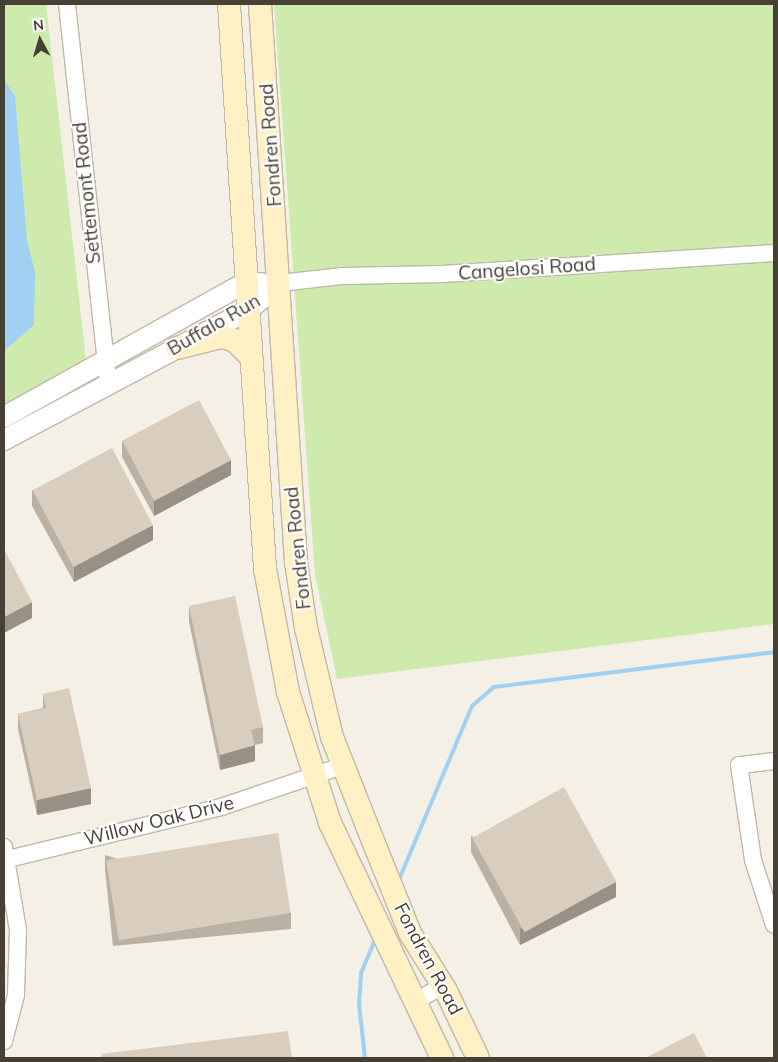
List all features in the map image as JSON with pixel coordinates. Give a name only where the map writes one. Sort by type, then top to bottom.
[{"type":"main road","name":"Fondren Road","points":[[229,4],[245,283],[265,569],[288,692],[313,776],[330,823],[442,1058]]},
{"type":"main road","name":"Fondren Road","points":[[260,4],[280,283],[296,562],[332,737],[410,933],[443,985],[478,1058]]},
{"type":"main road","points":[[236,118],[269,116]]},
{"type":"main road","points":[[177,348],[221,337],[234,340],[250,356]]},
{"type":"main road","points":[[265,569],[296,562]]},
{"type":"street","name":"Settemont Road","points":[[67,4],[108,383]]},
{"type":"street","name":"Cangelosi Road","points":[[280,283],[341,276],[442,274],[774,253]]},
{"type":"street","name":"Buffalo Run","points":[[4,417],[105,359],[245,283],[280,283]]},
{"type":"street","name":"Buffalo Run","points":[[4,440],[108,383],[247,311],[280,283]]},
{"type":"street","points":[[774,761],[739,765],[753,860],[774,925]]},
{"type":"street","name":"Willow Oak Drive","points":[[5,855],[221,807],[344,765]]},
{"type":"street","points":[[4,1040],[16,995],[18,930],[5,855]]},
{"type":"street","points":[[415,1002],[443,985]]},
{"type":"green space","points":[[4,4],[46,4],[86,360],[4,407]]},
{"type":"green space","points":[[274,4],[774,4],[774,624],[337,679],[315,574]]},
{"type":"water","points":[[4,80],[15,96],[27,241],[35,272],[34,325],[4,351]]},
{"type":"building","points":[[199,400],[231,460],[154,501],[122,441]]},
{"type":"building","points":[[112,448],[153,525],[73,567],[33,490]]},
{"type":"building","points":[[4,549],[32,602],[4,617]]},
{"type":"building","points":[[235,596],[263,727],[251,730],[255,745],[220,755],[189,606]]},
{"type":"building","points":[[69,688],[91,788],[37,800],[18,714],[46,708],[43,694]]},
{"type":"building","points":[[564,787],[616,881],[525,932],[472,838]]},
{"type":"building","points":[[278,833],[291,913],[119,940],[106,860]]},
{"type":"building","points":[[288,1031],[292,1058],[101,1058],[101,1054]]},
{"type":"building","points":[[694,1033],[707,1058],[645,1058]]},
{"type":"waterway","points":[[398,882],[472,706],[494,687],[774,652]]},
{"type":"waterway","points":[[365,1058],[359,1004],[361,973],[376,937]]}]
